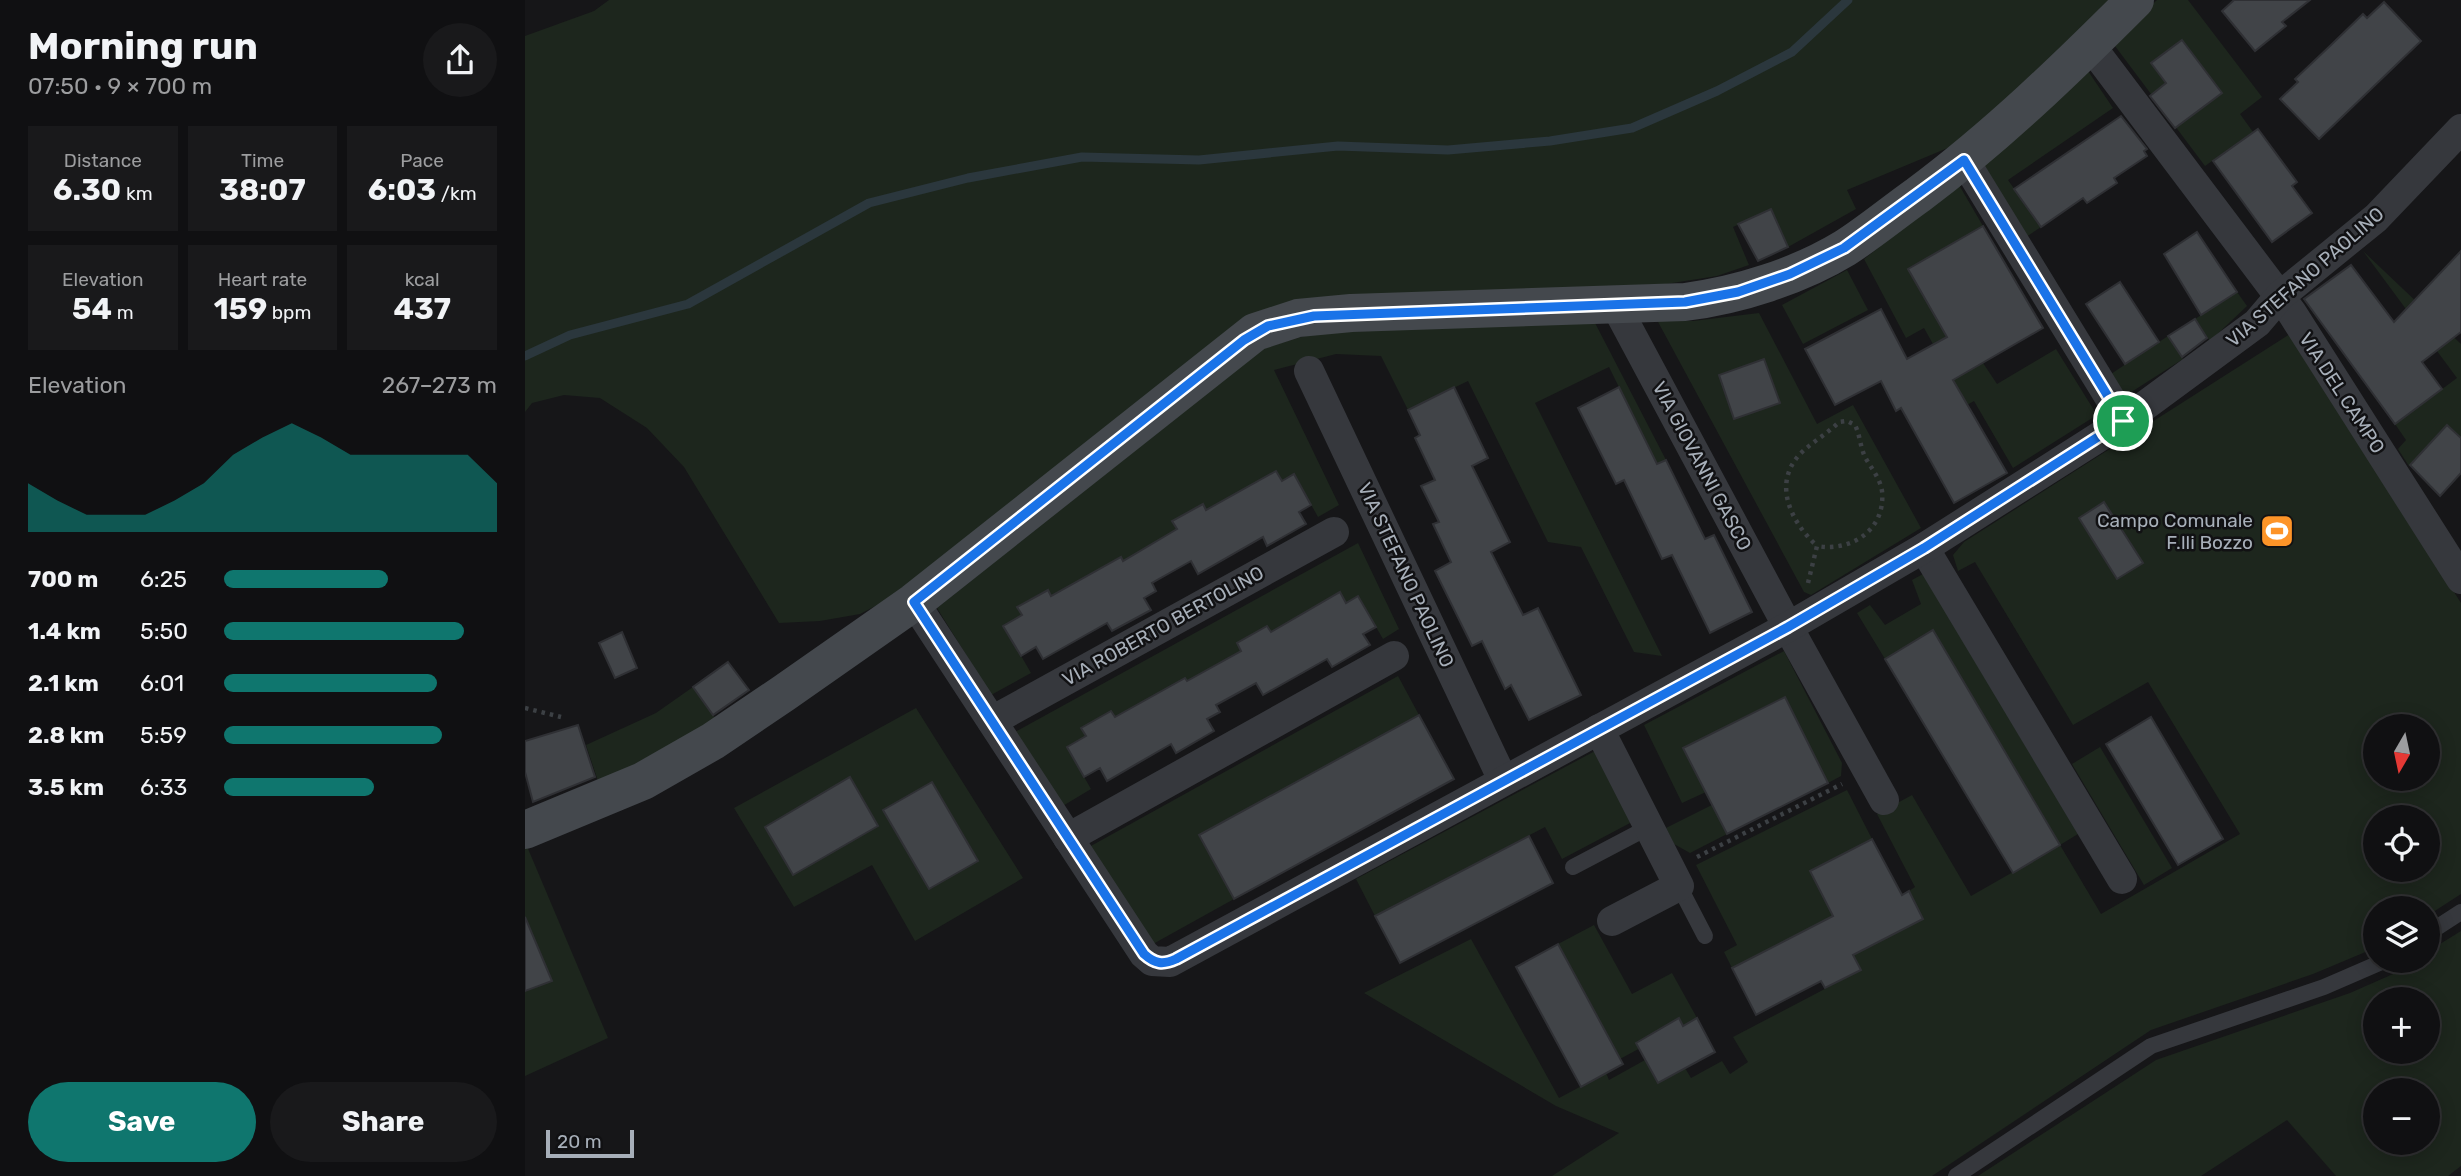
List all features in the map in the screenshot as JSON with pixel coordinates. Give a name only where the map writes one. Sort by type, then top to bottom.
[{"type":"street","points":[[525,830],[617,793],[689,756],[914,602],[1244,340],[1268,326],[1298,318],[1351,313],[1616,306],[1704,300],[1790,274],[1844,248],[1964,160],[2014,118],[2135,0]]},
{"type":"street","name":"VIA DEL CAMPO","points":[[2090,45],[2280,296],[2461,579]]},
{"type":"street","name":"VIA STEFANO PAOLINO","points":[[1068,838],[1144,954],[1157,963],[1176,959],[1788,627],[1924,548],[2123,421],[2257,323],[2280,296],[2376,218],[2461,129]]},
{"type":"street","points":[[1964,160],[2123,421]]},
{"type":"street","name":"VIA GIOVANNI GASCO","points":[[1616,306],[1788,627]]},
{"type":"street","name":"VIA STEFANO PAOLINO","points":[[1309,371],[1503,780]]},
{"type":"street","name":"VIA ROBERTO BERTOLINO","points":[[992,720],[1334,532]]},
{"type":"street","points":[[1924,548],[2122,879]]},
{"type":"street","points":[[914,602],[1068,838],[1394,656]]},
{"type":"street","points":[[1788,627],[1884,800]]},
{"type":"street","points":[[1599,729],[1649,827],[1683,874],[1612,921]]},
{"type":"lane","points":[[1573,867],[1649,827]]},
{"type":"lane","points":[[1683,874],[1705,936]]},
{"type":"lane","points":[[2440,926],[2461,912]]},
{"type":"lane","points":[[1956,1176],[2151,1046],[2324,987],[2363,970]]},
{"type":"path","points":[[1847,421],[1855,425],[1865,457],[1878,478],[1882,491],[1882,507],[1869,531],[1857,540],[1833,549],[1817,546],[1794,521],[1786,496],[1787,482],[1799,455],[1839,422],[1847,421]]},
{"type":"path","points":[[1817,546],[1808,586],[1819,609]]},
{"type":"path","points":[[525,708],[561,717]]},
{"type":"path","points":[[1683,874],[1868,771]]},
{"type":"shaded area","points":[[609,0],[2115,0],[1962,142],[1847,190],[1856,209],[1788,247],[1771,210],[1733,227],[1749,265],[1717,276],[1666,284],[1324,298],[889,599],[860,614],[820,621],[779,623],[684,467],[647,428],[600,398],[564,395],[532,403],[525,412],[525,36],[594,11]]},
{"type":"shaded area","points":[[2157,0],[2188,0],[2262,97],[2240,114],[2253,132],[2205,166],[2112,42]]},
{"type":"shaded area","points":[[2086,68],[2113,108],[2008,180],[2041,227],[2026,237],[1983,166]]},
{"type":"shaded area","points":[[1959,185],[1983,226],[1908,269],[1967,372],[1983,363],[1997,384],[2056,349],[2097,415],[2013,468],[1974,401],[1967,405],[1924,328],[1906,338],[1864,259]]},
{"type":"shaded area","points":[[2363,251],[2461,344],[2461,438],[2446,426],[2409,466],[2398,449],[2406,440],[2395,424],[2457,378]]},
{"type":"shaded area","points":[[1847,270],[1868,310],[1803,344],[1782,305]]},
{"type":"shaded area","points":[[2237,292],[2247,306],[2210,341],[2195,319]]},
{"type":"shaded area","points":[[1759,313],[1817,424],[1853,405],[1921,528],[1811,595],[1804,592],[1657,320],[1693,321]]},
{"type":"shaded area","points":[[1594,321],[1666,460],[1657,464],[1609,367],[1535,403],[1662,656],[1634,652],[1581,547],[1548,542],[1468,381],[1408,410],[1381,356],[1336,354],[1274,370],[1339,505],[1318,517],[1294,474],[1282,481],[1276,471],[1208,513],[1202,504],[1173,521],[1177,529],[1159,540],[1176,570],[1152,583],[1139,560],[1127,566],[1120,557],[1053,598],[1047,590],[1018,606],[1022,615],[1004,626],[1031,673],[991,695],[937,608],[1264,348],[1315,333]]},
{"type":"shaded area","points":[[2290,334],[2461,603],[2461,894],[2440,908],[2440,896],[2363,896],[2363,953],[2313,974],[2151,1030],[1932,1176],[1552,1176],[1619,1133],[1556,1106],[1364,993],[1471,939],[1559,1098],[1606,1073],[1609,1080],[1645,1060],[1658,1082],[1685,1068],[1691,1078],[1722,1061],[1730,1074],[1748,1062],[1733,1037],[1861,970],[1853,955],[1923,919],[1909,891],[1915,887],[1877,814],[1912,795],[1971,896],[2060,845],[2101,914],[2240,834],[2148,682],[2073,725],[1975,562],[1958,571],[1953,555],[1964,542]]},
{"type":"shaded area","points":[[2168,336],[2183,359],[2125,396],[2111,374]]},
{"type":"shaded area","points":[[1358,543],[1399,629],[1383,639],[1358,596],[1346,603],[1340,593],[1272,634],[1267,626],[1237,643],[1241,651],[1240,691],[1216,705],[1190,688],[1184,678],[1116,720],[1111,711],[1081,728],[1086,736],[1067,747],[1091,789],[1061,807],[1015,732]]},
{"type":"shaded area","points":[[1923,574],[2078,834],[2060,845],[1933,631],[1885,659],[1857,613],[1870,605],[1885,625],[1921,604],[1912,580]]},
{"type":"shaded area","points":[[1784,651],[1842,763],[1841,776],[1828,783],[1784,697],[1683,748],[1706,792],[1682,803],[1644,725]]},
{"type":"shaded area","points":[[1398,676],[1419,715],[1199,836],[1234,899],[1153,944],[1089,847]]},
{"type":"shaded area","points":[[693,687],[716,719],[599,784],[586,745],[656,713]]},
{"type":"shaded area","points":[[916,708],[1023,878],[915,941],[872,865],[794,907],[734,808]]},
{"type":"shaded area","points":[[2100,747],[2172,868],[2144,885],[2072,764]]},
{"type":"shaded area","points":[[1595,751],[1632,822],[1562,859],[1545,827],[1375,916],[1356,879]]},
{"type":"shaded area","points":[[1847,790],[1872,839],[1810,871],[1833,916],[1732,968],[1724,952],[1737,945],[1696,865]]},
{"type":"shaded area","points":[[1712,805],[1727,834],[1690,853],[1674,844],[1666,828]]},
{"type":"shaded area","points":[[525,845],[608,1038],[525,1076]]},
{"type":"shaded area","points":[[1594,925],[1632,994],[1672,973],[1697,1018],[1683,1026],[1679,1019],[1652,1034],[1655,1040],[1620,1059],[1558,944]]},
{"type":"shaded area","points":[[2461,931],[2461,1166],[2448,1176],[2336,1176],[2287,1120],[2201,1176],[1978,1176],[2156,1060],[2363,987],[2363,1064],[2440,1064],[2440,987],[2364,987],[2393,974],[2440,973],[2440,944]]},
{"type":"building","points":[[2234,0],[2310,0],[2282,22],[2286,26],[2255,51],[2222,11]]},
{"type":"building","points":[[2384,2],[2421,41],[2319,139],[2280,99],[2298,82],[2295,79],[2363,14],[2367,18]]},
{"type":"building","points":[[2182,40],[2222,93],[2175,128],[2150,96],[2166,83],[2151,63]]},
{"type":"building","points":[[2121,116],[2147,149],[2144,151],[2147,156],[2114,178],[2117,183],[2087,203],[2083,198],[2041,227],[2014,189]]},
{"type":"building","points":[[2258,129],[2297,182],[2292,186],[2312,213],[2272,242],[2213,161]]},
{"type":"building","points":[[1771,209],[1788,247],[1758,261],[1738,224]]},
{"type":"building","points":[[1983,226],[2043,328],[1953,380],[2007,473],[1954,503],[1901,408],[1896,411],[1881,381],[1835,405],[1805,349],[1881,309],[1907,359],[1947,337],[1908,269]]},
{"type":"building","points":[[2197,232],[2237,292],[2201,315],[2164,254]]},
{"type":"building","points":[[2461,251],[2461,332],[2422,362],[2442,389],[2395,424],[2304,299],[2351,265],[2394,322]]},
{"type":"building","points":[[2120,282],[2159,342],[2125,364],[2086,304]]},
{"type":"building","points":[[2195,319],[2207,338],[2182,357],[2168,336]]},
{"type":"building","points":[[1764,359],[1780,403],[1734,419],[1719,375]]},
{"type":"building","points":[[1454,387],[1488,458],[1472,466],[1510,542],[1491,552],[1523,615],[1538,608],[1581,695],[1529,720],[1511,685],[1505,689],[1482,641],[1472,646],[1435,571],[1451,562],[1433,524],[1439,522],[1421,486],[1435,480],[1415,438],[1420,435],[1408,410]]},
{"type":"building","points":[[1619,387],[1657,464],[1666,460],[1705,539],[1714,535],[1752,612],[1710,633],[1672,555],[1662,559],[1624,480],[1616,484],[1578,408]]},
{"type":"building","points":[[2447,425],[2461,438],[2461,473],[2440,496],[2410,465]]},
{"type":"building","points":[[1276,471],[1282,481],[1294,474],[1311,505],[1299,512],[1306,524],[1267,546],[1263,537],[1198,574],[1191,561],[1152,583],[1156,591],[1144,598],[1151,610],[1112,631],[1107,623],[1043,659],[1036,647],[1021,656],[1003,626],[1022,615],[1017,607],[1048,590],[1051,596],[1121,557],[1123,561],[1177,529],[1172,521],[1203,504],[1206,510]]},
{"type":"building","points":[[2104,502],[2143,563],[2117,579],[2079,518]]},
{"type":"building","points":[[1340,592],[1346,603],[1358,596],[1376,627],[1363,634],[1370,645],[1332,667],[1327,659],[1263,695],[1256,683],[1216,705],[1220,712],[1207,719],[1214,731],[1176,753],[1171,744],[1107,781],[1100,768],[1084,777],[1067,747],[1086,736],[1081,728],[1111,711],[1115,717],[1185,678],[1187,681],[1241,651],[1237,643],[1267,626],[1271,632]]},
{"type":"building","points":[[1933,630],[2060,845],[2013,873],[1885,659]]},
{"type":"building","points":[[622,632],[637,668],[615,678],[599,643]]},
{"type":"building","points":[[728,662],[749,690],[713,715],[693,687]]},
{"type":"building","points":[[1785,697],[1828,783],[1727,834],[1683,748]]},
{"type":"building","points":[[1419,715],[1454,779],[1234,899],[1199,835]]},
{"type":"building","points":[[2151,717],[2223,839],[2178,865],[2106,744]]},
{"type":"building","points":[[578,725],[595,777],[533,802],[525,772],[525,741]]},
{"type":"building","points":[[850,777],[878,826],[793,875],[765,827]]},
{"type":"building","points":[[932,782],[978,861],[929,889],[883,810]]},
{"type":"building","points":[[1529,836],[1553,883],[1400,963],[1375,916]]},
{"type":"building","points":[[1872,839],[1902,895],[1909,891],[1923,919],[1853,955],[1861,970],[1825,988],[1821,981],[1756,1015],[1732,968],[1833,916],[1810,871]]},
{"type":"building","points":[[525,917],[552,981],[525,991]]},
{"type":"building","points":[[1558,944],[1623,1064],[1581,1087],[1516,967]]},
{"type":"building","points":[[1679,1018],[1683,1026],[1697,1018],[1715,1052],[1658,1083],[1636,1043]]},
{"type":"waterway","points":[[525,356],[570,335],[688,304],[869,203],[968,178],[1082,157],[1199,160],[1338,146],[1448,150],[1550,141],[1632,128],[1717,91],[1792,52],[1848,0]]},
{"type":"place","name":"Campo Comunale F.lli Bozzo","points":[[2277,531]]},
{"type":"route","points":[[1964,160],[2123,421],[1924,548],[1788,627],[1163,964],[1152,961],[1144,954],[914,602],[1244,340],[1268,326],[1298,318],[1351,313],[1594,307],[1685,302],[1738,292],[1790,274],[1844,248],[1964,160]]}]
